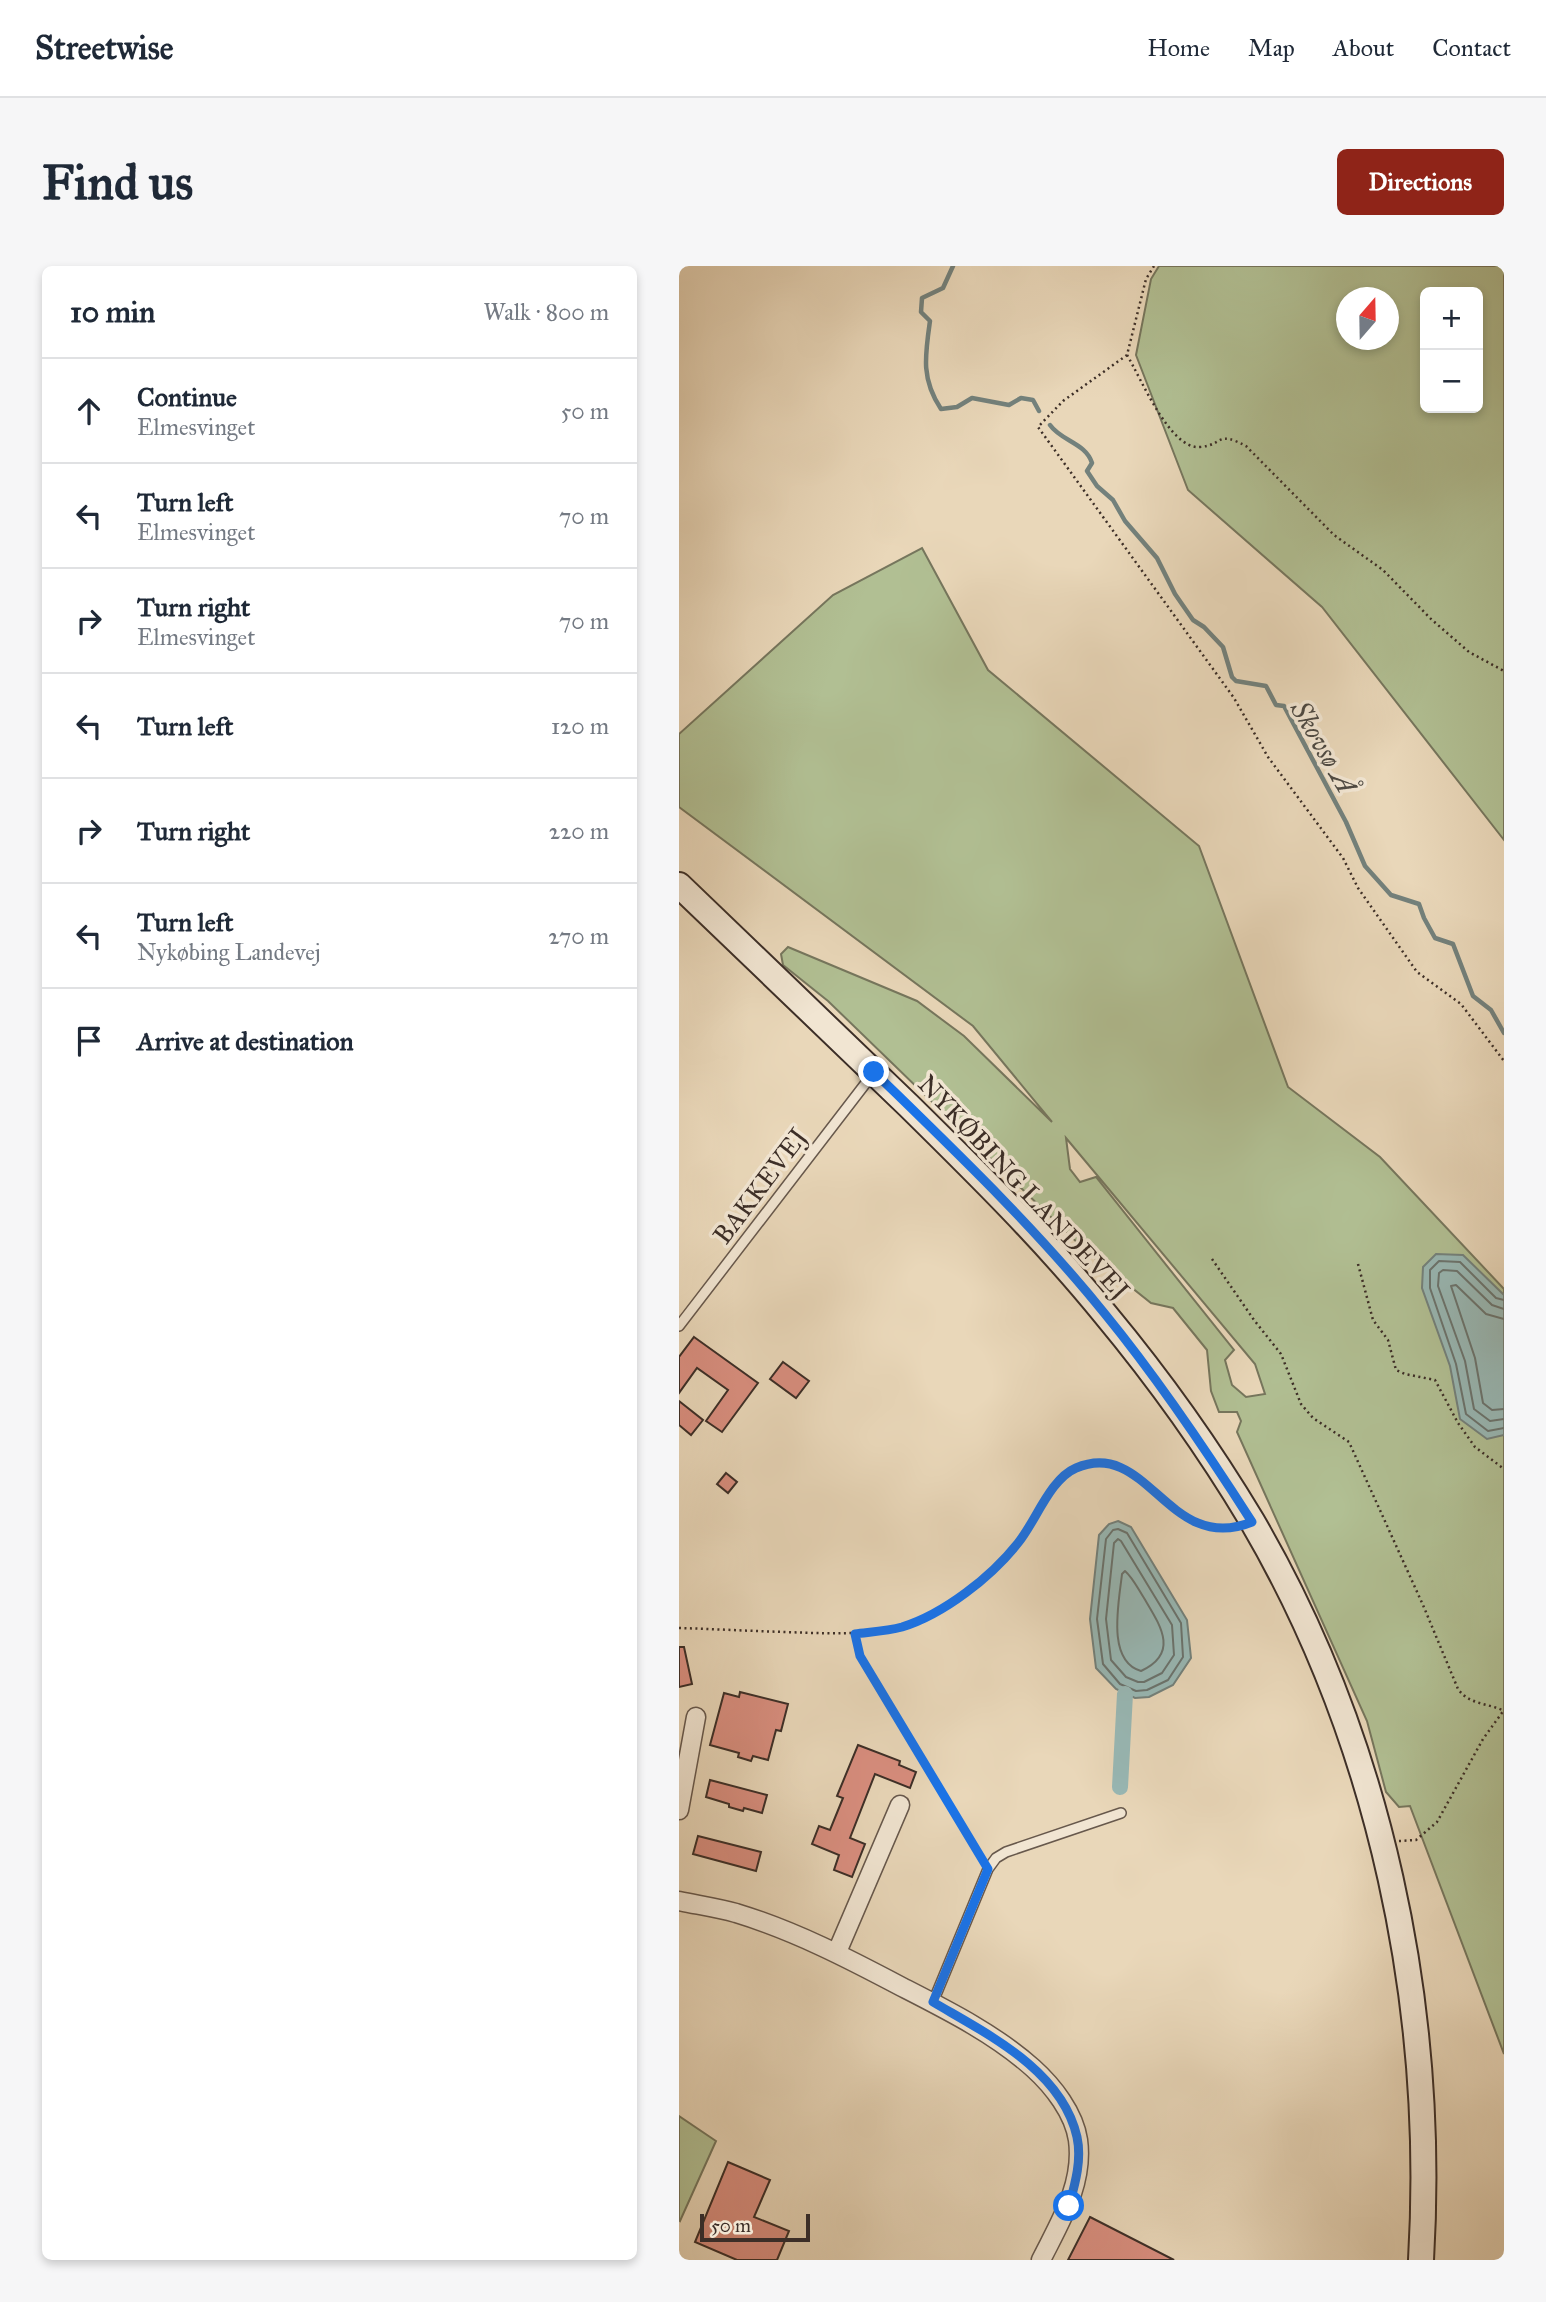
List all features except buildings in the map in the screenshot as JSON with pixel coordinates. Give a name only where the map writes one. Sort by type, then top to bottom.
[{"type":"main road","name":"NYKØBING LANDEVEJ","points":[[679,885],[874,1072],[1031,1230],[1105,1314],[1189,1423],[1252,1522],[1291,1596],[1329,1681],[1362,1773],[1380,1838],[1412,1991],[1421,2074],[1425,2171],[1421,2260]]},
{"type":"street","points":[[679,1810],[696,1717]]},
{"type":"street","points":[[837,1952],[900,1805]]},
{"type":"street","points":[[679,1901],[736,1913],[837,1952],[933,2002],[995,2039],[1034,2069],[1063,2101],[1078,2138],[1078,2174],[1069,2206],[1041,2260]]},
{"type":"lane","name":"BAKKEVEJ","points":[[679,1326],[874,1072]]},
{"type":"lane","points":[[933,2002],[988,1869],[996,1858],[1006,1852],[1121,1813]]},
{"type":"path","points":[[1154,266],[1146,279],[1127,355],[1052,411],[1038,427],[1234,698],[1268,757],[1343,858],[1357,888],[1416,972],[1461,1004],[1504,1061]]},
{"type":"path","points":[[1127,355],[1170,430],[1182,443],[1191,447],[1202,447],[1217,440],[1231,438],[1246,446],[1334,535],[1383,570],[1469,652],[1504,671]]},
{"type":"path","points":[[1212,1259],[1281,1354],[1300,1404],[1313,1418],[1349,1442],[1458,1689],[1462,1695],[1473,1701],[1504,1711],[1483,1739],[1437,1822],[1416,1840],[1380,1838]]},
{"type":"path","points":[[1358,1264],[1373,1320],[1388,1340],[1397,1370],[1435,1380],[1458,1423],[1475,1447],[1504,1469]]},
{"type":"path","points":[[679,1628],[855,1634],[901,1627],[940,1612],[990,1573],[1019,1543],[1060,1479],[1076,1468],[1096,1463],[1115,1465],[1134,1474],[1189,1521],[1210,1528],[1235,1529],[1252,1522]]},
{"type":"path","points":[[855,1634],[860,1656],[988,1869]]},
{"type":"green space","points":[[1159,266],[1504,266],[1504,840],[1322,607],[1188,490],[1136,355],[1151,279]]},
{"type":"green space","points":[[922,548],[988,670],[1199,846],[1288,1087],[1380,1157],[1504,1289],[1504,2054],[1410,1806],[1399,1807],[1386,1792],[1367,1721],[1237,1432],[1241,1421],[1237,1412],[1219,1412],[1211,1391],[1207,1350],[1173,1308],[1151,1303],[1087,1252],[828,1001],[783,965],[781,954],[788,947],[917,1001],[964,1036],[1052,1122],[973,1026],[679,807],[679,734],[833,595]],"holes":[[[1066,1138],[1255,1364],[1265,1394],[1246,1397],[1232,1385],[1225,1360],[1234,1350],[1096,1177],[1080,1182],[1070,1169]]]},
{"type":"green space","points":[[679,2116],[716,2141],[680,2221],[679,2220]]},
{"type":"water","points":[[1436,1254],[1463,1255],[1504,1295],[1504,1435],[1487,1439],[1460,1419],[1450,1366],[1422,1288],[1423,1267]]},
{"type":"water","points":[[1118,1521],[1131,1527],[1187,1620],[1191,1658],[1173,1685],[1149,1697],[1135,1698],[1116,1689],[1096,1668],[1090,1619],[1099,1535],[1109,1524]]},
{"type":"waterway","name":"Skovsø Å","points":[[953,266],[943,288],[922,298],[921,312],[930,321],[926,356],[927,377],[941,409],[957,407],[972,398],[1009,405],[1021,398],[1033,400],[1039,411]]},
{"type":"waterway","name":"Skovsø Å","points":[[1050,425],[1089,456],[1092,463],[1087,471],[1157,558],[1175,594],[1193,620],[1204,627],[1223,647],[1232,677],[1236,681],[1266,686],[1276,705],[1284,706],[1346,822],[1365,866],[1391,895],[1419,904],[1435,938],[1453,944],[1473,996],[1491,1010],[1504,1033]]},
{"type":"waterway","points":[[1120,1787],[1125,1694]]},
{"type":"route","points":[[874,1072],[1040,1239],[1105,1314],[1189,1423],[1252,1522],[1235,1529],[1210,1528],[1189,1521],[1134,1474],[1115,1465],[1096,1463],[1076,1468],[1060,1479],[1019,1543],[990,1573],[940,1612],[901,1627],[855,1634],[860,1656],[988,1869],[933,2002],[995,2039],[1034,2069],[1063,2101],[1078,2138],[1078,2174],[1069,2206]]}]
